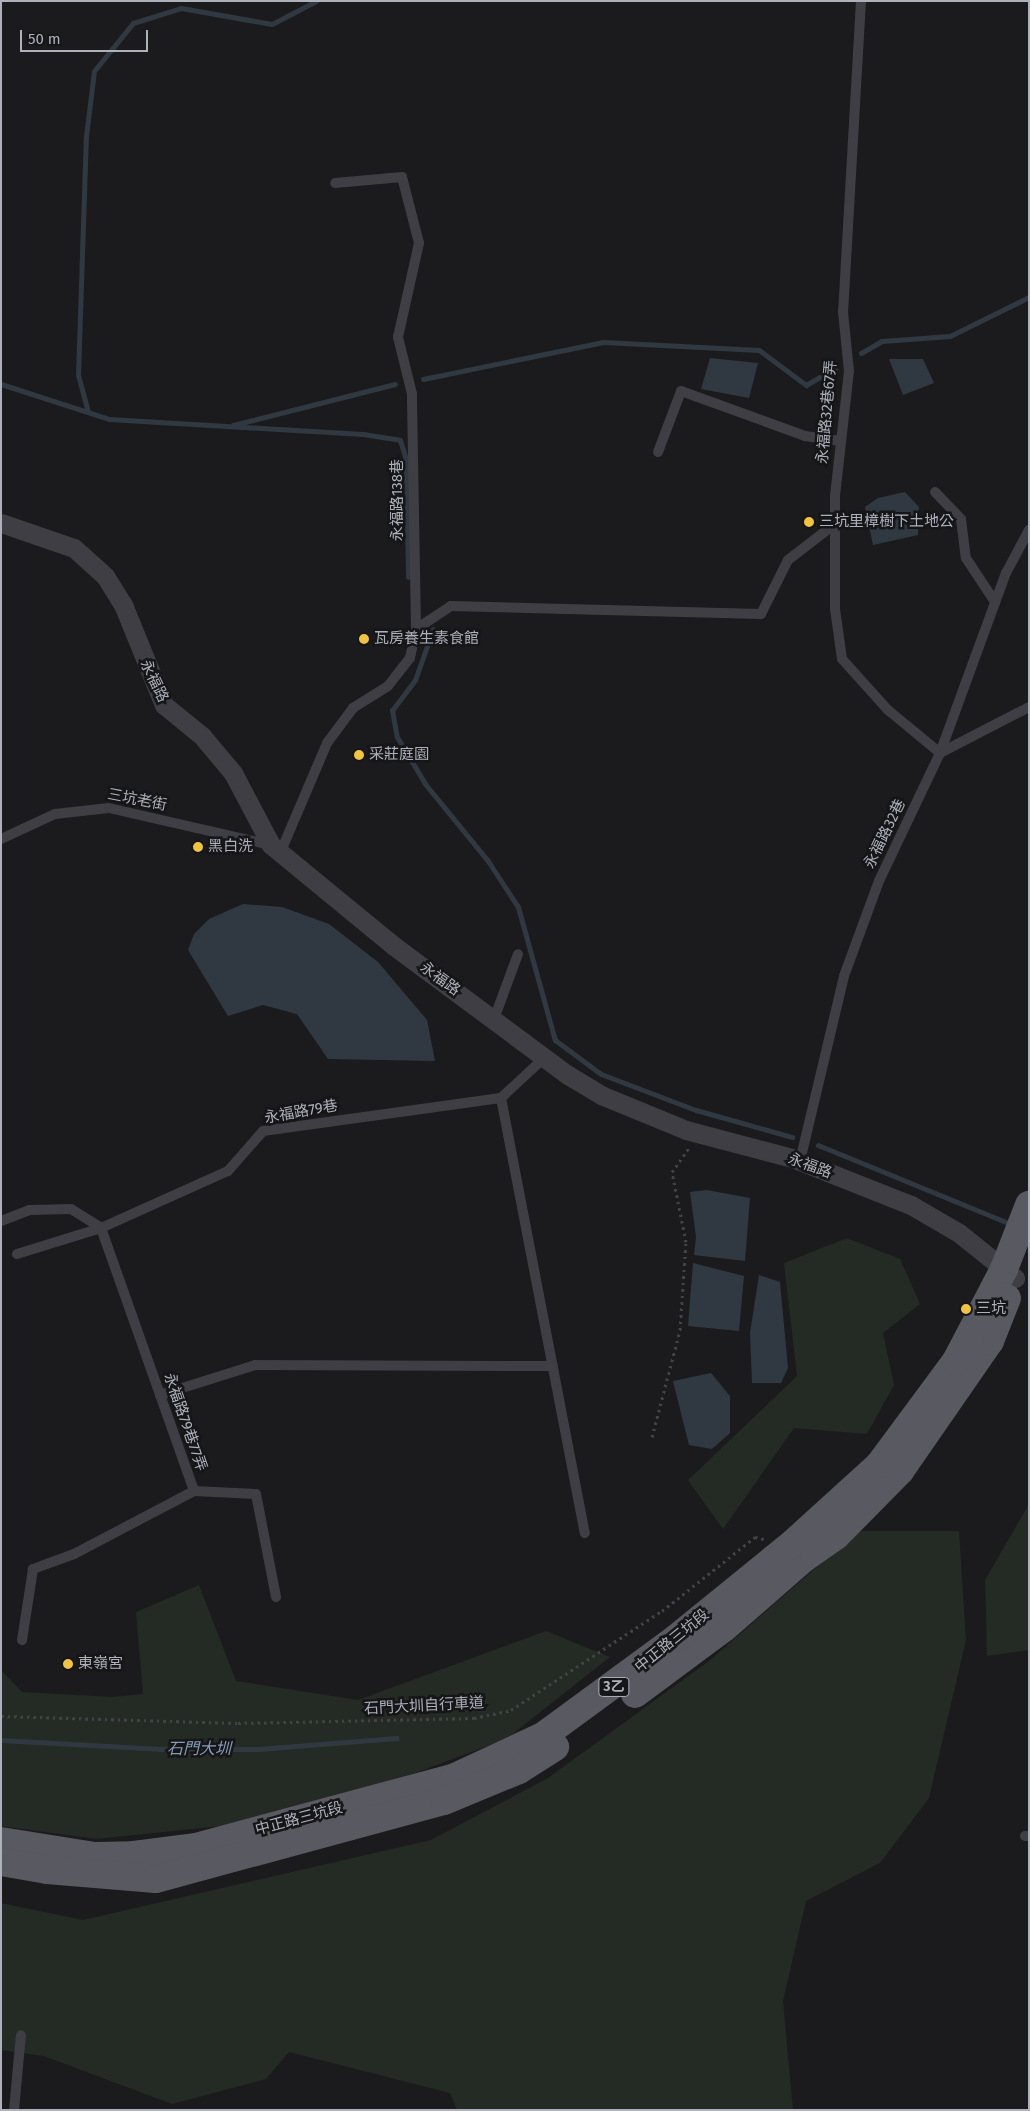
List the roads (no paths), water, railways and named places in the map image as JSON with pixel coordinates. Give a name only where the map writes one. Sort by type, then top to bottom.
[{"type":"main road","name":"中正路三坑段","points":[[1,1862],[47,1870],[156,1879],[444,1801],[519,1770],[607,1714],[724,1628],[803,1559],[836,1536],[900,1471],[937,1421],[990,1341],[1029,1205]]},
{"type":"main road","name":"中正路三坑段","points":[[1,1841],[95,1856],[134,1855],[196,1847],[454,1777],[543,1736],[592,1703],[792,1544],[879,1465],[956,1361],[1010,1274],[1029,1248]]},
{"type":"street","name":"永福路","points":[[1,523],[74,548],[105,576],[124,607],[164,704],[202,736],[233,773],[276,848],[394,946],[545,1057],[601,1095],[700,1134],[800,1161],[911,1205],[959,1233],[1010,1274]]},
{"type":"lane","name":"永福路32巷67弄","points":[[862,1],[843,312],[849,371],[840,441],[835,524],[834,609],[842,659],[888,710],[940,753]]},
{"type":"lane","name":"永福路138巷","points":[[276,848],[327,743],[353,708],[388,686],[410,658],[416,629],[412,394],[398,337],[419,243],[402,177],[335,183]]},
{"type":"lane","points":[[658,452],[681,391],[805,436],[840,441]]},
{"type":"lane","points":[[935,492],[961,519],[966,558],[995,602]]},
{"type":"lane","points":[[416,629],[451,606],[761,614],[788,560],[835,524]]},
{"type":"lane","name":"永福路32巷","points":[[800,1161],[844,976],[879,881],[940,753],[1006,574],[1029,530]]},
{"type":"lane","points":[[940,753],[1029,707]]},
{"type":"lane","name":"三坑老街","points":[[1,839],[54,814],[110,808],[276,848]]},
{"type":"lane","points":[[494,1019],[518,954]]},
{"type":"lane","points":[[545,1057],[501,1098],[586,1533]]},
{"type":"lane","name":"永福路79巷","points":[[17,1254],[101,1228],[228,1171],[263,1131],[501,1098]]},
{"type":"lane","points":[[1,1221],[29,1210],[71,1210],[101,1228]]},
{"type":"lane","name":"永福路79巷77弄","points":[[22,1640],[33,1569],[74,1554],[194,1490],[101,1228]]},
{"type":"lane","points":[[160,1395],[255,1365],[553,1366]]},
{"type":"lane","points":[[194,1490],[256,1494],[276,1598]]},
{"type":"lane","points":[[14,2110],[21,2035]]},
{"type":"waterway","points":[[88,412],[78,375],[86,136],[94,71],[133,23],[181,8],[272,24],[316,1]]},
{"type":"waterway","points":[[861,353],[882,341],[950,336],[1029,297]]},
{"type":"waterway","points":[[423,379],[603,342],[759,350],[806,385],[835,368]]},
{"type":"waterway","points":[[1,384],[109,419],[363,434],[400,440],[406,460],[408,577]]},
{"type":"waterway","points":[[233,425],[395,384]]},
{"type":"waterway","points":[[433,629],[415,680],[392,710],[397,737],[426,785],[488,861],[518,907],[555,1040],[601,1074],[696,1110],[792,1137]]},
{"type":"waterway","points":[[818,1145],[1006,1222]]},
{"type":"waterway","name":"石門大圳","points":[[1,1740],[160,1749],[258,1749],[397,1738]]},
{"type":"place","name":"三坑里樟樹下土地公","points":[[809,522]]},
{"type":"place","name":"瓦房養生素食館","points":[[364,639]]},
{"type":"place","name":"采莊庭園","points":[[359,755]]},
{"type":"place","name":"黑白洗","points":[[198,847]]},
{"type":"place","name":"三坑","points":[[966,1309]]},
{"type":"place","name":"東嶺宮","points":[[68,1664]]}]
